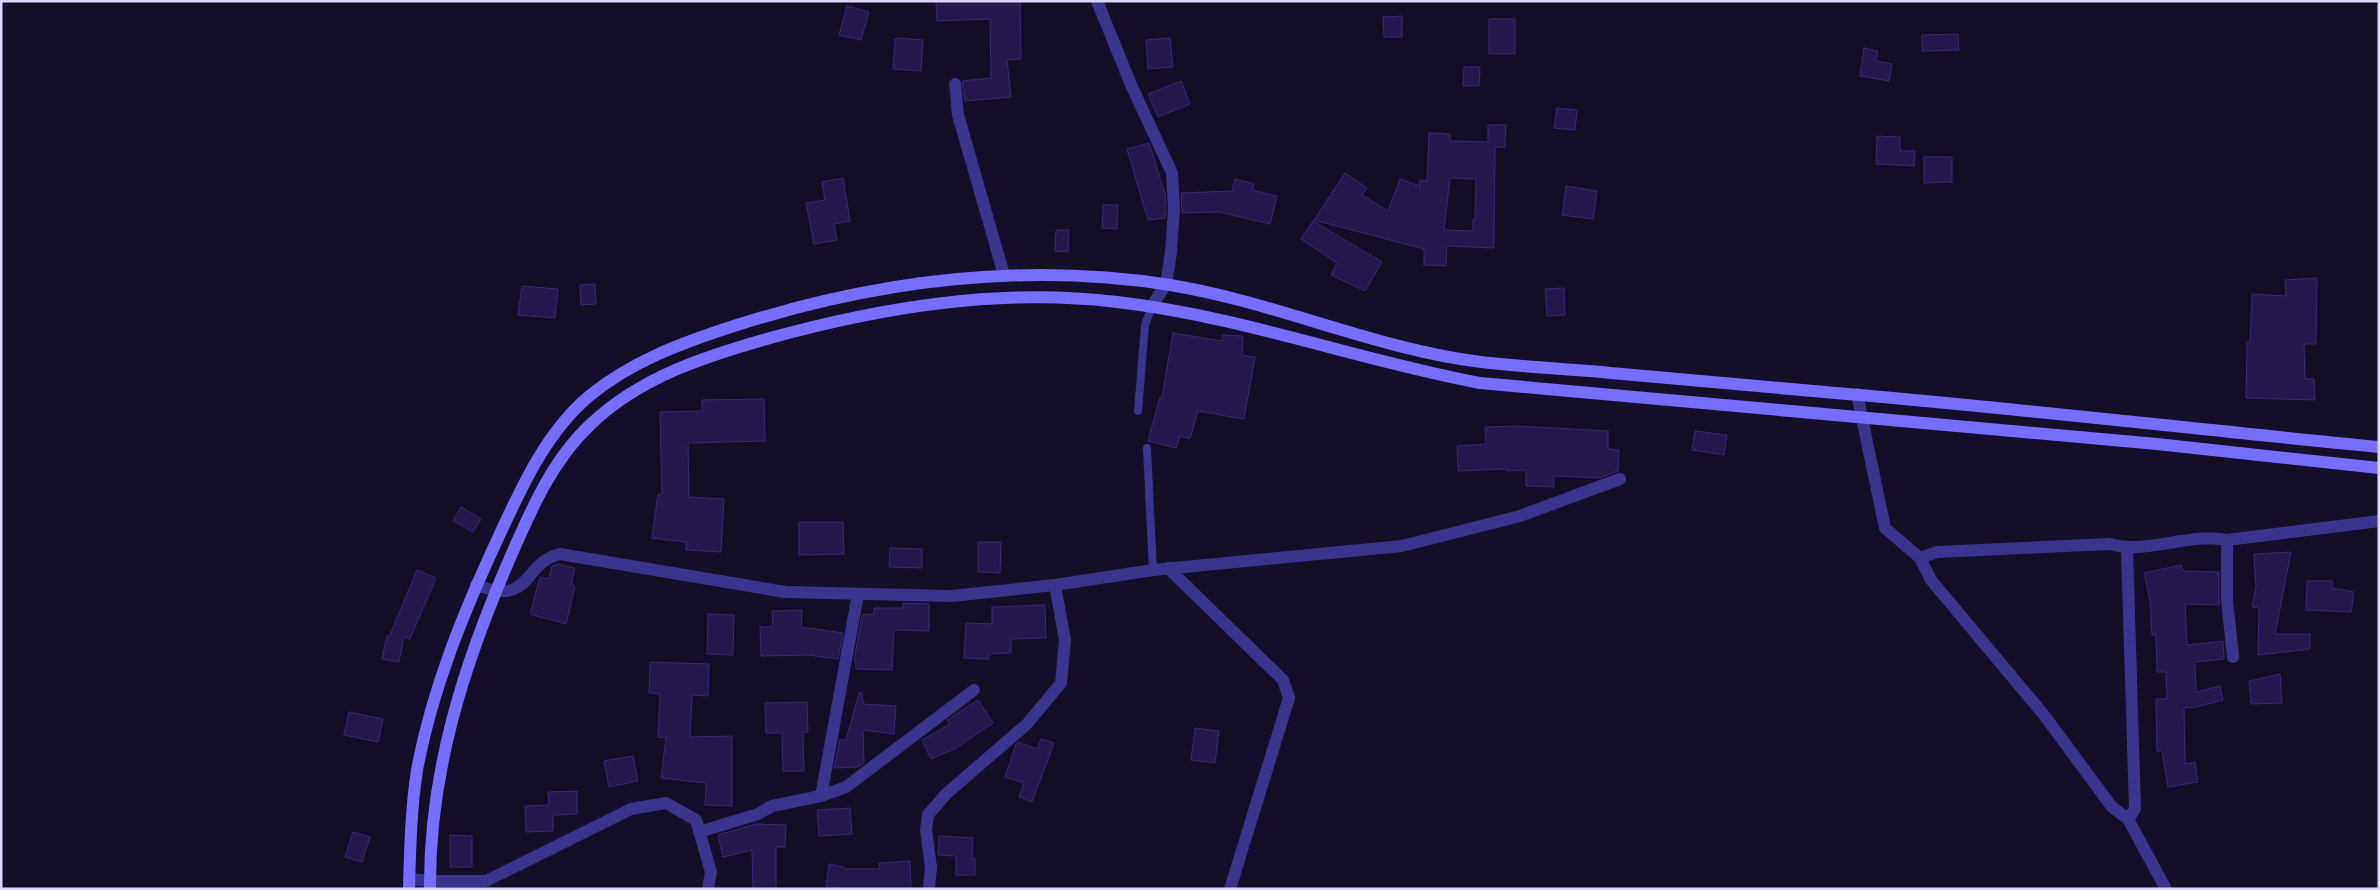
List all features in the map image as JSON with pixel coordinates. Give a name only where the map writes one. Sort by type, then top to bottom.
[{"type":"main road","points":[[409,884],[417,774],[427,727],[447,660],[476,585],[520,488],[538,458],[563,423],[587,398],[622,373],[662,351],[711,333],[817,302],[884,288],[1004,275],[1070,276],[1166,284],[1247,302],[1414,349],[1477,362],[1857,394],[2379,447]]},
{"type":"main road","points":[[430,885],[435,794],[446,740],[467,666],[496,592],[541,491],[562,457],[590,424],[619,400],[648,382],[696,361],[751,343],[882,310],[925,303],[1049,298],[1085,299],[1152,306],[1231,322],[1418,372],[1480,383],[1862,416],[2157,444],[2379,468]]},
{"type":"street","points":[[1097,1],[1172,173],[1174,210],[1171,252],[1166,284],[1152,306]]},
{"type":"street","points":[[955,84],[958,115],[1004,275]]},
{"type":"street","points":[[1857,394],[1886,528],[1920,558],[1931,580],[2044,715],[2112,807],[2128,819],[2166,889]]},
{"type":"street","points":[[476,585],[496,592],[507,592],[516,587],[545,560],[560,554],[784,592],[951,596],[1055,585],[1168,568],[1402,546],[1520,516],[1620,478]]},
{"type":"street","points":[[1920,558],[1937,552],[2110,544],[2127,549],[2212,537],[2227,540],[2379,521]]},
{"type":"street","points":[[2227,540],[2227,600],[2233,657]]},
{"type":"street","points":[[2127,549],[2135,809],[2128,819]]},
{"type":"street","points":[[1168,568],[1283,680],[1289,698],[1230,889]]},
{"type":"street","points":[[929,889],[932,867],[926,830],[928,815],[946,794],[1027,724],[1061,683],[1065,640],[1055,585]]},
{"type":"street","points":[[821,796],[858,594]]},
{"type":"street","points":[[699,832],[758,814],[772,806],[821,796],[846,787],[974,690]]},
{"type":"street","points":[[409,884],[430,885],[486,881],[631,809],[666,803],[696,820],[711,872],[708,889]]},
{"type":"lane","points":[[1138,411],[1145,325],[1152,306]]},
{"type":"lane","points":[[1146,448],[1153,570]]},
{"type":"building","points":[[936,1],[1020,1],[1021,59],[1007,60],[1011,97],[965,101],[962,81],[991,78],[990,19],[937,21]]},
{"type":"building","points":[[847,6],[869,12],[861,40],[839,35]]},
{"type":"building","points":[[1402,16],[1402,37],[1384,37],[1383,17]]},
{"type":"building","points":[[1489,19],[1515,19],[1515,54],[1489,54]]},
{"type":"building","points":[[1958,34],[1959,50],[1922,51],[1922,35]]},
{"type":"building","points":[[1170,38],[1173,67],[1148,69],[1146,40]]},
{"type":"building","points":[[895,39],[923,40],[921,71],[893,69]]},
{"type":"building","points":[[1864,48],[1878,51],[1876,61],[1892,64],[1889,81],[1860,76]]},
{"type":"building","points":[[1464,67],[1480,67],[1479,86],[1463,86]]},
{"type":"building","points":[[1181,81],[1190,104],[1158,117],[1148,94]]},
{"type":"building","points":[[1557,108],[1577,110],[1575,130],[1554,128]]},
{"type":"building","points":[[1488,125],[1506,125],[1505,147],[1495,147],[1494,248],[1447,246],[1446,266],[1424,265],[1424,249],[1314,220],[1345,173],[1367,188],[1362,195],[1388,211],[1400,179],[1420,186],[1420,180],[1427,181],[1429,133],[1450,134],[1450,141],[1488,142]],"holes":[[[1450,178],[1476,179],[1473,231],[1444,230]]]},
{"type":"building","points":[[1877,136],[1900,137],[1900,151],[1915,151],[1914,166],[1876,164]]},
{"type":"building","points":[[1149,143],[1165,193],[1166,209],[1165,218],[1148,220],[1127,149]]},
{"type":"building","points":[[1924,157],[1952,157],[1952,182],[1924,183]]},
{"type":"building","points":[[843,178],[850,221],[834,224],[837,240],[814,244],[806,203],[825,200],[822,182]]},
{"type":"building","points":[[1235,179],[1254,184],[1252,190],[1277,196],[1270,224],[1219,212],[1182,213],[1181,193],[1232,191]]},
{"type":"building","points":[[1566,186],[1597,191],[1593,219],[1562,215]]},
{"type":"building","points":[[1103,205],[1118,205],[1117,229],[1102,228]]},
{"type":"building","points":[[1313,221],[1382,262],[1365,291],[1331,275],[1337,263],[1301,239]]},
{"type":"building","points":[[1056,230],[1069,230],[1068,252],[1055,251]]},
{"type":"building","points":[[2317,278],[2316,344],[2304,344],[2305,379],[2314,379],[2315,400],[2246,398],[2247,342],[2250,342],[2252,294],[2286,296],[2285,280]]},
{"type":"building","points":[[595,284],[596,304],[581,305],[580,285]]},
{"type":"building","points":[[522,286],[558,289],[555,318],[518,315]]},
{"type":"building","points":[[1564,288],[1565,315],[1547,316],[1545,289]]},
{"type":"building","points":[[1173,333],[1222,341],[1222,335],[1243,336],[1242,355],[1255,357],[1244,419],[1198,411],[1190,439],[1180,436],[1176,448],[1148,441],[1160,397],[1162,397]]},
{"type":"building","points":[[764,399],[765,441],[688,443],[689,497],[724,499],[721,552],[686,550],[686,542],[652,538],[658,494],[662,495],[660,412],[702,411],[702,400]]},
{"type":"building","points":[[1516,426],[1608,431],[1608,449],[1619,450],[1618,471],[1600,478],[1554,476],[1554,487],[1526,486],[1526,470],[1458,471],[1457,446],[1486,444],[1485,427]]},
{"type":"building","points":[[1695,431],[1727,435],[1724,455],[1692,450]]},
{"type":"building","points":[[461,507],[481,519],[473,532],[453,521]]},
{"type":"building","points":[[799,522],[843,522],[844,554],[799,555]]},
{"type":"building","points":[[978,542],[1001,542],[1000,573],[978,572]]},
{"type":"building","points":[[890,548],[922,549],[922,568],[889,567]]},
{"type":"building","points":[[2291,552],[2275,634],[2310,634],[2310,649],[2258,655],[2259,608],[2252,607],[2256,588],[2254,554]]},
{"type":"building","points":[[558,564],[575,568],[571,585],[575,586],[566,624],[530,614],[540,577],[549,579],[552,566]]},
{"type":"building","points":[[2181,565],[2183,571],[2219,572],[2219,605],[2185,604],[2187,645],[2223,641],[2224,659],[2195,662],[2196,692],[2220,686],[2223,700],[2184,708],[2185,764],[2195,762],[2198,782],[2168,787],[2162,751],[2157,751],[2156,699],[2167,699],[2166,672],[2157,672],[2156,635],[2152,635],[2150,600],[2144,573]]},
{"type":"building","points":[[417,570],[436,578],[410,639],[404,637],[399,662],[382,659],[387,636],[389,637]]},
{"type":"building","points":[[2307,581],[2332,581],[2332,588],[2354,592],[2351,612],[2306,610]]},
{"type":"building","points":[[903,603],[929,604],[929,631],[894,630],[892,670],[856,669],[856,662],[854,661],[862,615],[874,614],[874,608],[903,608]]},
{"type":"building","points":[[1045,605],[1046,638],[1011,639],[1011,653],[989,654],[989,659],[964,658],[966,623],[992,624],[992,607]]},
{"type":"building","points":[[802,610],[801,627],[843,633],[838,659],[808,655],[761,656],[760,627],[773,627],[772,611]]},
{"type":"building","points":[[708,614],[734,615],[733,655],[707,654]]},
{"type":"building","points":[[650,662],[709,664],[708,696],[692,695],[690,737],[732,736],[732,806],[705,805],[706,783],[661,778],[666,738],[658,737],[660,694],[649,693]]},
{"type":"building","points":[[2280,674],[2282,703],[2251,704],[2249,681]]},
{"type":"building","points":[[859,693],[862,693],[863,704],[896,706],[894,734],[863,730],[864,763],[858,767],[834,768],[840,740],[846,740]]},
{"type":"building","points":[[978,700],[993,723],[956,748],[931,759],[922,740],[950,724],[947,720]]},
{"type":"building","points":[[807,702],[808,732],[803,732],[804,771],[783,771],[782,733],[766,733],[765,703]]},
{"type":"building","points":[[349,712],[383,719],[378,742],[344,735]]},
{"type":"building","points":[[1195,728],[1219,731],[1215,763],[1191,760]]},
{"type":"building","points":[[1041,739],[1054,743],[1032,802],[1019,797],[1024,783],[1005,777],[1016,744],[1018,742],[1037,749]]},
{"type":"building","points":[[633,756],[638,781],[609,787],[604,761]]},
{"type":"building","points":[[577,791],[577,814],[553,815],[553,831],[526,832],[525,806],[549,805],[548,792]]},
{"type":"building","points":[[850,808],[852,834],[819,836],[817,810]]},
{"type":"building","points":[[756,824],[786,825],[785,847],[776,847],[776,889],[753,889],[752,850],[723,857],[718,835]]},
{"type":"building","points":[[353,832],[370,837],[362,862],[345,857]]},
{"type":"building","points":[[450,835],[472,836],[472,867],[450,867]]},
{"type":"building","points":[[939,836],[973,838],[972,858],[975,858],[975,875],[956,875],[956,856],[938,855]]},
{"type":"building","points":[[910,861],[911,889],[841,889],[826,886],[829,864],[843,867],[843,869],[880,869],[879,863]]}]
